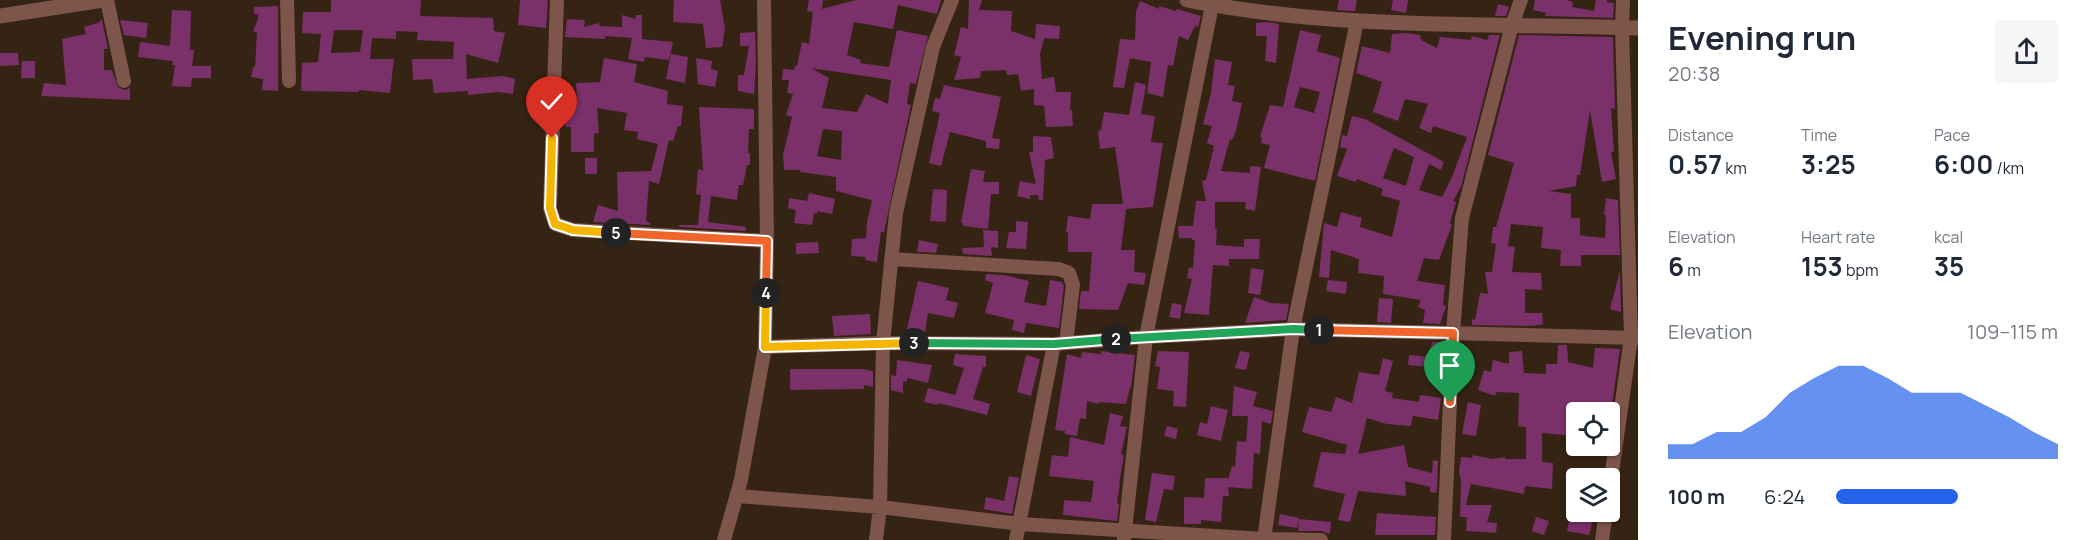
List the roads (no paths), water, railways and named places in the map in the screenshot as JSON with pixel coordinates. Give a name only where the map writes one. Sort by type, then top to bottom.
[{"type":"street","points":[[0,16],[105,0],[124,81]]},
{"type":"street","points":[[287,0],[289,81]]},
{"type":"street","points":[[557,0],[550,208],[555,224],[573,230],[767,241]]},
{"type":"street","points":[[724,540],[741,480],[765,347],[767,241],[764,0]]},
{"type":"street","points":[[876,540],[880,507],[883,343],[896,213],[933,47],[952,0]]},
{"type":"street","points":[[1187,0],[1357,21],[1638,28]]},
{"type":"street","points":[[1444,540],[1453,333],[1462,218],[1512,25],[1521,0]]},
{"type":"street","points":[[1613,468],[1634,338],[1622,28],[1623,0]]},
{"type":"street","points":[[1125,535],[1146,337],[1212,2]]},
{"type":"street","points":[[1264,539],[1293,329],[1357,21]]},
{"type":"street","points":[[891,259],[1059,269],[1069,273],[1073,285],[1016,540]]},
{"type":"street","points":[[765,347],[883,343],[1060,343],[1293,329],[1634,338]]},
{"type":"street","points":[[736,496],[880,507],[1125,535],[1321,540]]},
{"type":"street","points":[[1602,540],[1605,522]]}]
